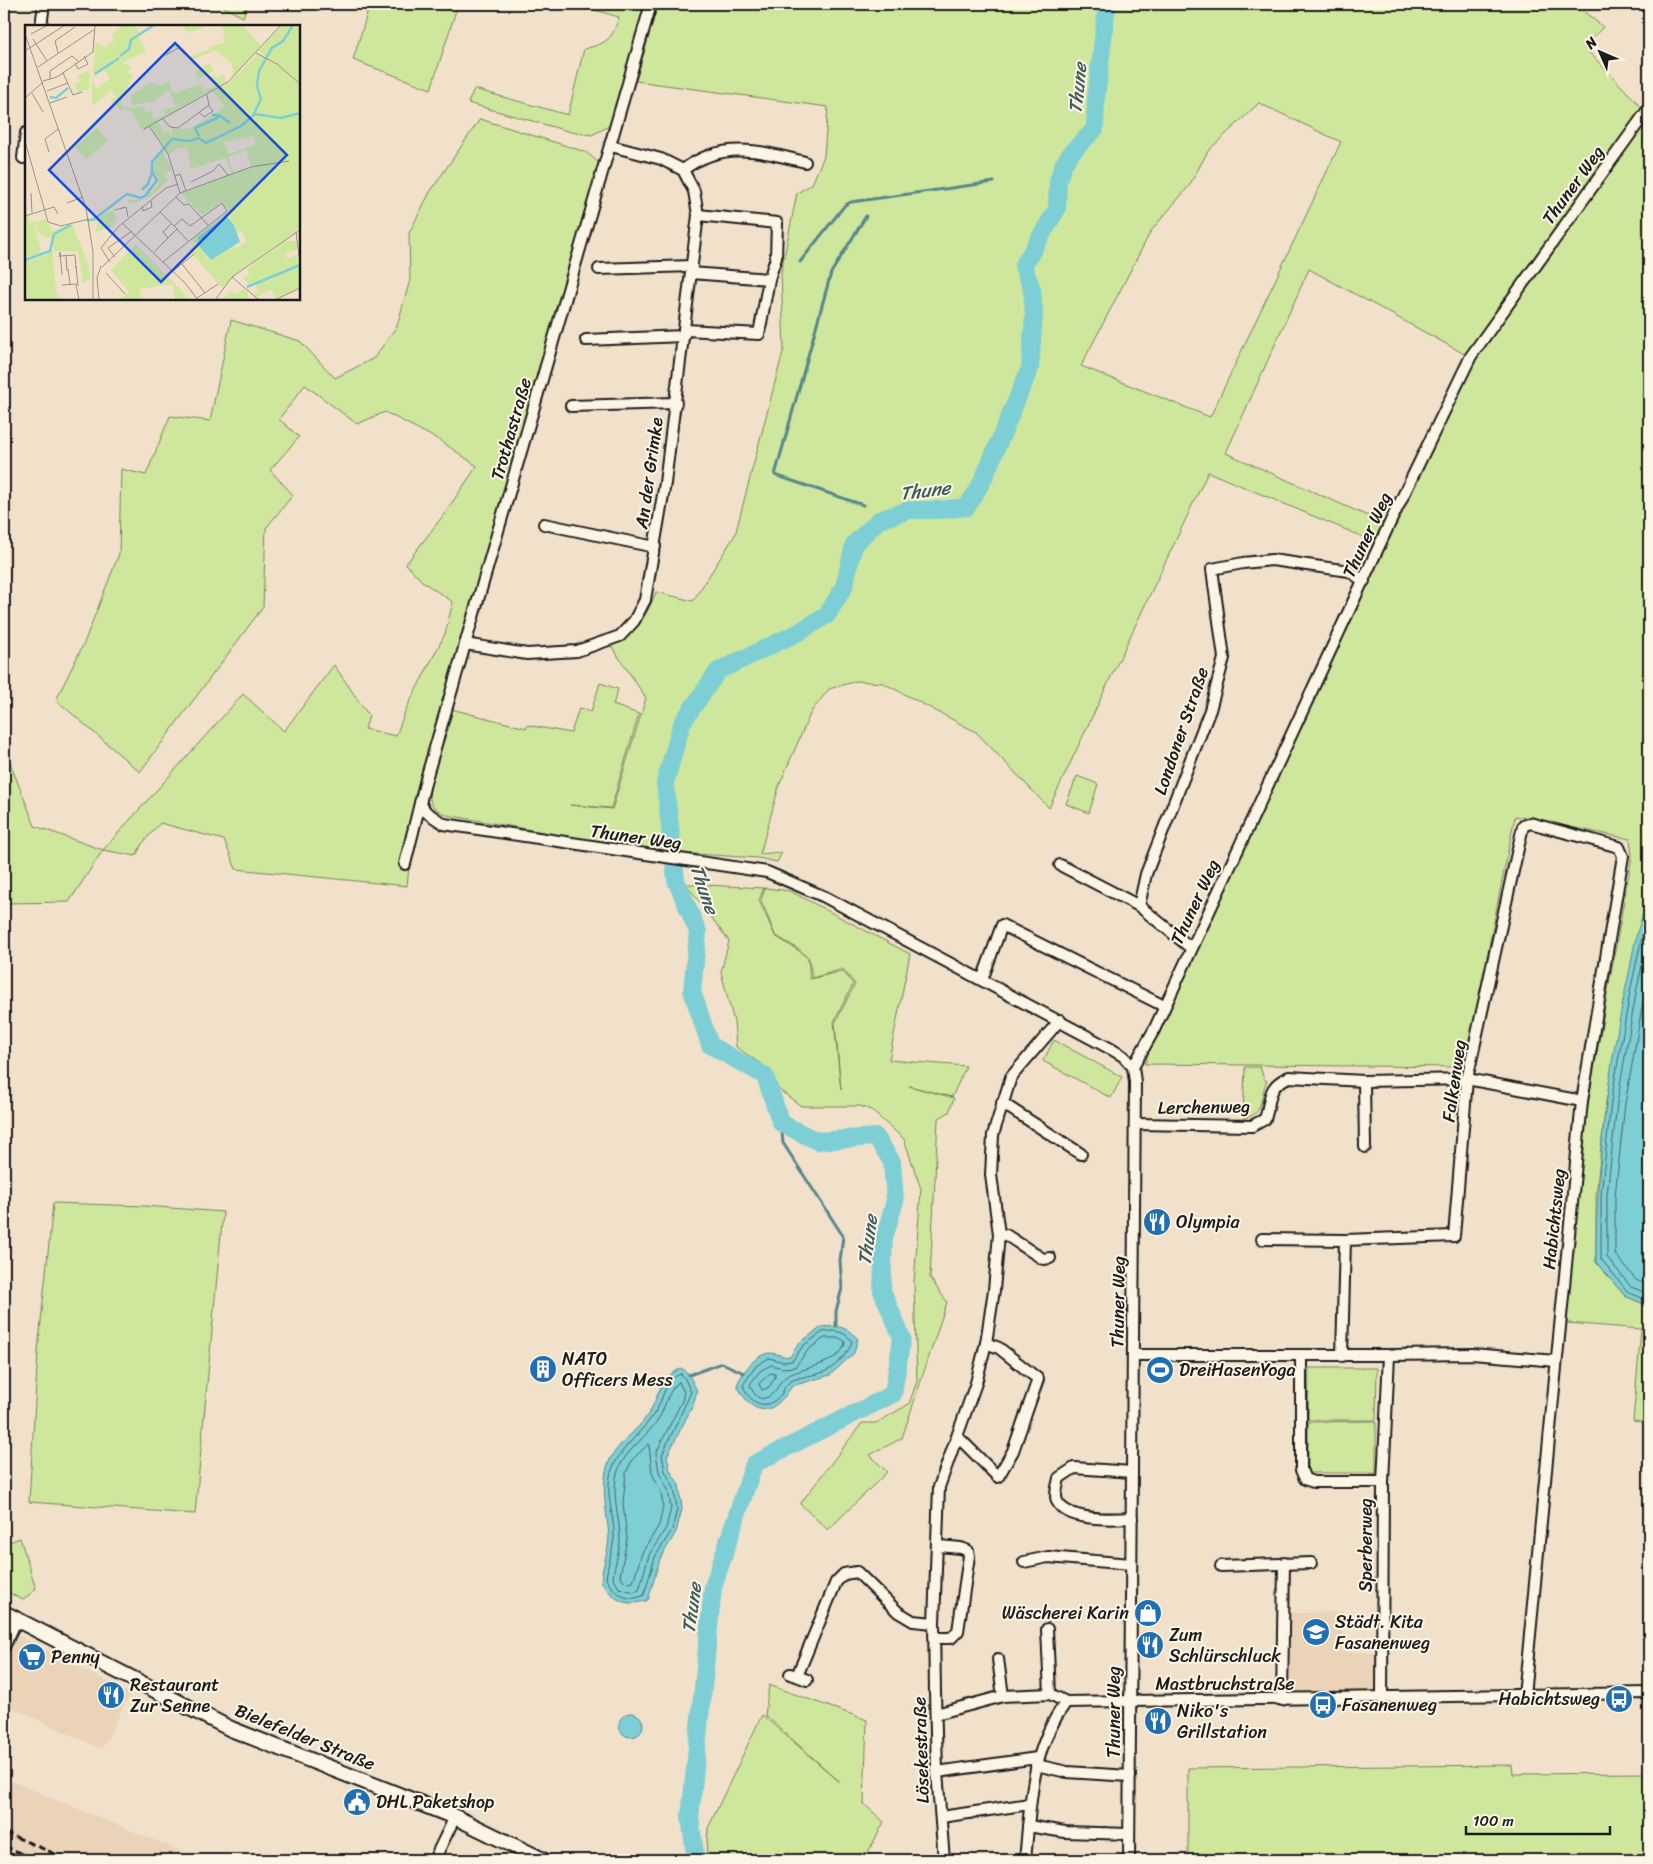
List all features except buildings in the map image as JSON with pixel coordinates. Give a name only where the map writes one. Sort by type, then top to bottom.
[{"type":"main road","name":"Bielefelder Straße","points":[[4,1612],[231,1729],[455,1817],[543,1860]]},
{"type":"street","points":[[41,25],[44,4]]},
{"type":"street","name":"Trothastraße","points":[[405,864],[420,803],[465,644],[651,4]]},
{"type":"street","name":"Thuner Weg","points":[[1129,1860],[1134,1355],[1135,1124],[1133,1067],[1155,1027],[1471,356],[1649,108]]},
{"type":"street","points":[[23,158],[25,141]]},
{"type":"street","points":[[611,146],[661,160],[683,170],[695,161],[729,149],[805,162]]},
{"type":"street","name":"An der Grimke","points":[[465,644],[526,654],[577,651],[620,636],[634,621],[645,600],[676,403],[698,215],[694,191],[683,170]]},
{"type":"street","points":[[586,340],[685,333],[759,334],[769,279],[776,258],[777,223],[698,215]]},
{"type":"street","points":[[599,268],[692,269],[769,279]]},
{"type":"street","name":"An der Grimke","points":[[570,406],[676,403]]},
{"type":"street","name":"An der Grimke","points":[[544,524],[654,547]]},
{"type":"street","name":"Londoner Straße","points":[[1139,906],[1146,874],[1210,710],[1224,658],[1212,569],[1272,560],[1348,571],[1364,581]]},
{"type":"street","name":"Thuner Weg","points":[[420,803],[426,812],[444,824],[771,874],[825,897],[945,962],[1060,1020],[1123,1056],[1133,1067]]},
{"type":"street","name":"Habichtsweg","points":[[1523,826],[1530,824],[1619,847],[1623,856],[1582,1101],[1524,1696]]},
{"type":"street","name":"Falkenweg","points":[[1262,1239],[1344,1240],[1454,1236],[1467,1080],[1523,826]]},
{"type":"street","points":[[1060,865],[1139,906],[1191,948]]},
{"type":"street","points":[[982,980],[1002,925],[1164,1006]]},
{"type":"street","name":"Lösekestraße","points":[[944,1860],[937,1772],[934,1623],[939,1546],[939,1487],[976,1383],[986,1343],[994,1290],[999,1234],[991,1175],[994,1135],[1002,1103],[1012,1077],[1060,1020]]},
{"type":"street","name":"Lerchenweg","points":[[1135,1124],[1252,1126],[1265,1119],[1272,1088],[1289,1077],[1364,1081],[1467,1080],[1582,1101]]},
{"type":"street","points":[[1364,1081],[1365,1147]]},
{"type":"street","points":[[1002,1103],[1081,1154]]},
{"type":"street","points":[[999,1234],[1006,1234],[1043,1259],[1050,1258]]},
{"type":"street","points":[[1342,1356],[1344,1240]]},
{"type":"street","points":[[957,1439],[998,1477],[1013,1451],[1038,1379],[994,1344],[986,1343]]},
{"type":"street","points":[[1134,1355],[1342,1356],[1472,1354],[1556,1361]]},
{"type":"street","name":"Sperberweg","points":[[1382,1699],[1383,1482],[1389,1355]]},
{"type":"street","name":"Sperberweg","points":[[1301,1356],[1301,1470],[1305,1479],[1313,1482],[1383,1482]]},
{"type":"street","points":[[1132,1472],[1074,1468],[1060,1478],[1056,1490],[1057,1500],[1062,1506],[1079,1516],[1103,1519],[1132,1518]]},
{"type":"street","points":[[935,1638],[951,1638],[958,1632],[970,1556],[968,1551],[961,1548],[939,1546]]},
{"type":"street","points":[[1024,1562],[1048,1557],[1131,1564]]},
{"type":"street","points":[[1282,1700],[1284,1563]]},
{"type":"street","points":[[1221,1566],[1311,1563]]},
{"type":"street","points":[[807,1680],[794,1675],[836,1582],[844,1574],[857,1572],[898,1612],[913,1621],[934,1623]]},
{"type":"street","points":[[4,1647],[17,1620]]},
{"type":"street","points":[[1046,1629],[1050,1694]]},
{"type":"street","points":[[998,1659],[1002,1696]]},
{"type":"street","name":"Mastbruchstraße","points":[[1066,1702],[1382,1699],[1649,1693]]},
{"type":"street","points":[[936,1714],[1002,1696],[1050,1694],[1066,1702],[1049,1729],[1037,1762],[1030,1804],[1025,1860]]},
{"type":"street","points":[[937,1772],[1037,1762],[1067,1772],[1130,1776]]},
{"type":"street","points":[[941,1817],[1030,1804]]},
{"type":"street","points":[[434,1860],[455,1817]]},
{"type":"street","points":[[1028,1826],[1066,1832],[1130,1834]]},
{"type":"shaded area","name":"Städt. Kita Fasanenweg","points":[[1343,1612],[1342,1652],[1376,1653],[1376,1689],[1373,1691],[1296,1692],[1290,1685],[1290,1613]]},
{"type":"shaded area","points":[[14,1633],[130,1694],[102,1749],[4,1704],[4,1655]]},
{"type":"shaded area","points":[[4,1778],[202,1860],[4,1860]]},
{"type":"green space","points":[[218,4],[248,4],[243,17]]},
{"type":"green space","points":[[370,4],[458,4],[431,89],[353,60]]},
{"type":"green space","points":[[574,4],[645,4],[611,125],[592,135],[571,132],[468,103],[474,89],[568,115],[584,49],[598,45],[608,39],[614,31],[619,17]]},
{"type":"green space","points":[[658,4],[1575,4],[1603,27],[1584,47],[1649,115],[1649,904],[1642,916],[1606,1101],[1596,1195],[1596,1262],[1625,1296],[1649,1306],[1649,1423],[1633,1421],[1641,1329],[1567,1323],[1569,1282],[1588,1102],[1632,856],[1630,839],[1515,816],[1465,1067],[1145,1064],[1157,1022],[1380,544],[1208,472],[1049,808],[976,732],[883,683],[857,681],[829,689],[811,712],[779,786],[760,854],[782,852],[777,862],[758,858],[650,851],[447,815],[434,807],[430,800],[431,781],[451,709],[526,728],[527,725],[571,733],[579,708],[591,712],[600,683],[618,689],[613,705],[639,714],[611,808],[570,805],[612,809],[646,698],[610,644],[627,634],[639,623],[648,610],[656,592],[693,601],[735,535],[784,348],[781,272],[797,193],[812,184],[824,156],[828,107],[636,81]],"holes":[[[1259,103],[1341,142],[1210,417],[1081,366],[1151,231],[1189,186],[1208,151]],[[1309,269],[1470,357],[1388,525],[1226,453]]]},
{"type":"green space","points":[[480,119],[586,152],[600,164],[417,792],[407,886],[236,869],[224,840],[160,823],[142,844],[136,856],[103,850],[243,694],[284,731],[334,665],[369,716],[365,729],[396,736],[406,709],[445,634],[453,602],[423,582],[406,564],[445,513],[477,466],[441,441],[385,412],[357,424],[305,385],[279,419],[299,437],[270,470],[293,495],[266,528],[263,607],[140,772],[56,700],[84,643],[119,554],[121,469],[146,475],[170,416],[210,421],[231,320],[300,341],[335,378],[374,358],[397,326],[410,280],[409,233],[430,192]]},
{"type":"green space","points":[[4,748],[35,826],[103,850],[69,902],[4,903]]},
{"type":"green space","points":[[1077,776],[1098,784],[1089,813],[1066,804]]},
{"type":"green space","points":[[686,884],[764,888],[759,900],[775,936],[808,959],[810,979],[843,971],[853,984],[834,1022],[841,1090],[835,1023],[855,984],[843,969],[812,978],[809,958],[800,950],[775,935],[761,900],[765,888],[790,891],[910,954],[889,1060],[966,1066],[952,1097],[909,1086],[954,1098],[949,1112],[938,1119],[930,1278],[947,1302],[902,1438],[870,1455],[887,1472],[828,1530],[800,1504],[862,1423],[876,1423],[909,1404],[917,1381],[914,1282],[921,1189],[904,1139],[871,1110],[860,1106],[801,1106],[778,1089],[767,1068],[736,1047],[734,1022],[721,972],[729,941]]},
{"type":"green space","points":[[1054,1040],[1122,1077],[1111,1098],[1043,1061]]},
{"type":"green space","points":[[1245,1067],[1260,1067],[1264,1079],[1267,1081],[1258,1109],[1250,1116],[1243,1118]]},
{"type":"green space","points":[[53,1203],[145,1206],[223,1212],[195,1514],[29,1502],[38,1351]]},
{"type":"green space","points":[[1309,1368],[1377,1368],[1376,1420],[1308,1420]]},
{"type":"green space","points":[[1376,1421],[1376,1473],[1308,1473],[1308,1422]]},
{"type":"green space","points":[[20,1538],[36,1589],[23,1600],[4,1590],[4,1544]]},
{"type":"green space","points":[[769,1685],[867,1720],[864,1804],[884,1822],[864,1860],[706,1860],[708,1828],[762,1715],[840,1782],[765,1715]]},
{"type":"green space","points":[[1512,1765],[1513,1774],[1649,1773],[1649,1860],[1188,1860],[1188,1768]]},
{"type":"water","points":[[1649,904],[1649,1306],[1625,1296],[1596,1262],[1598,1189],[1609,1081],[1636,937],[1641,920]]},
{"type":"water","points":[[833,1326],[842,1328],[854,1335],[858,1339],[854,1353],[830,1375],[792,1386],[785,1396],[771,1408],[764,1410],[750,1404],[737,1385],[754,1360],[770,1353],[790,1357],[799,1343],[822,1327]]},
{"type":"water","points":[[681,1368],[688,1373],[697,1391],[693,1405],[667,1456],[670,1470],[679,1485],[682,1509],[676,1532],[660,1559],[648,1600],[626,1603],[610,1593],[601,1581],[609,1536],[604,1493],[607,1467],[620,1445],[649,1413],[664,1382]]},
{"type":"water","points":[[631,1713],[636,1714],[642,1720],[642,1730],[636,1736],[631,1737],[626,1736],[620,1730],[619,1725],[620,1720],[626,1714]]},
{"type":"waterway","name":"Thune","points":[[696,1860],[690,1818],[713,1587],[754,1464],[893,1394],[902,1338],[882,1291],[884,1238],[895,1201],[892,1162],[876,1137],[817,1141],[781,1123],[765,1076],[710,1045],[692,991],[698,932],[676,880],[665,783],[682,723],[718,671],[799,632],[827,615],[844,587],[854,544],[879,520],[909,510],[967,507],[983,480],[1030,368],[1034,314],[1032,289],[1023,266],[1057,209],[1058,181],[1063,165],[1071,153],[1095,129],[1096,99],[1107,4]]},
{"type":"waterway","points":[[800,262],[845,205],[851,202],[994,182]]},
{"type":"waterway","points":[[863,505],[775,475],[831,273],[866,216]]},
{"type":"waterway","points":[[781,1123],[783,1143],[843,1236],[840,1261],[842,1288],[836,1311],[836,1326]]},
{"type":"waterway","points":[[689,1375],[722,1363],[744,1373]]},
{"type":"railway","points":[[4,1832],[69,1860]]},
{"type":"railway","points":[[4,1846],[36,1860]]},
{"type":"place","name":"Olympia","points":[[1157,1222]]},
{"type":"place","name":"NATO Officers Mess","points":[[543,1369]]},
{"type":"place","name":"DreiHasenYoga","points":[[1160,1370]]},
{"type":"place","name":"Wäscherei Karin","points":[[1148,1613]]},
{"type":"place","name":"Städt. Kita Fasanenweg","points":[[1316,1632]]},
{"type":"place","name":"Zum Schlürschluck","points":[[1150,1645]]},
{"type":"place","name":"Penny","points":[[32,1657]]},
{"type":"place","name":"Restaurant Zur Senne","points":[[111,1695]]},
{"type":"place","name":"Habichtsweg","points":[[1619,1699]]},
{"type":"place","name":"Fasanenweg","points":[[1323,1705]]},
{"type":"place","name":"Niko's Grillstation","points":[[1158,1721]]},
{"type":"place","name":"DHL Paketshop","points":[[357,1802]]}]
